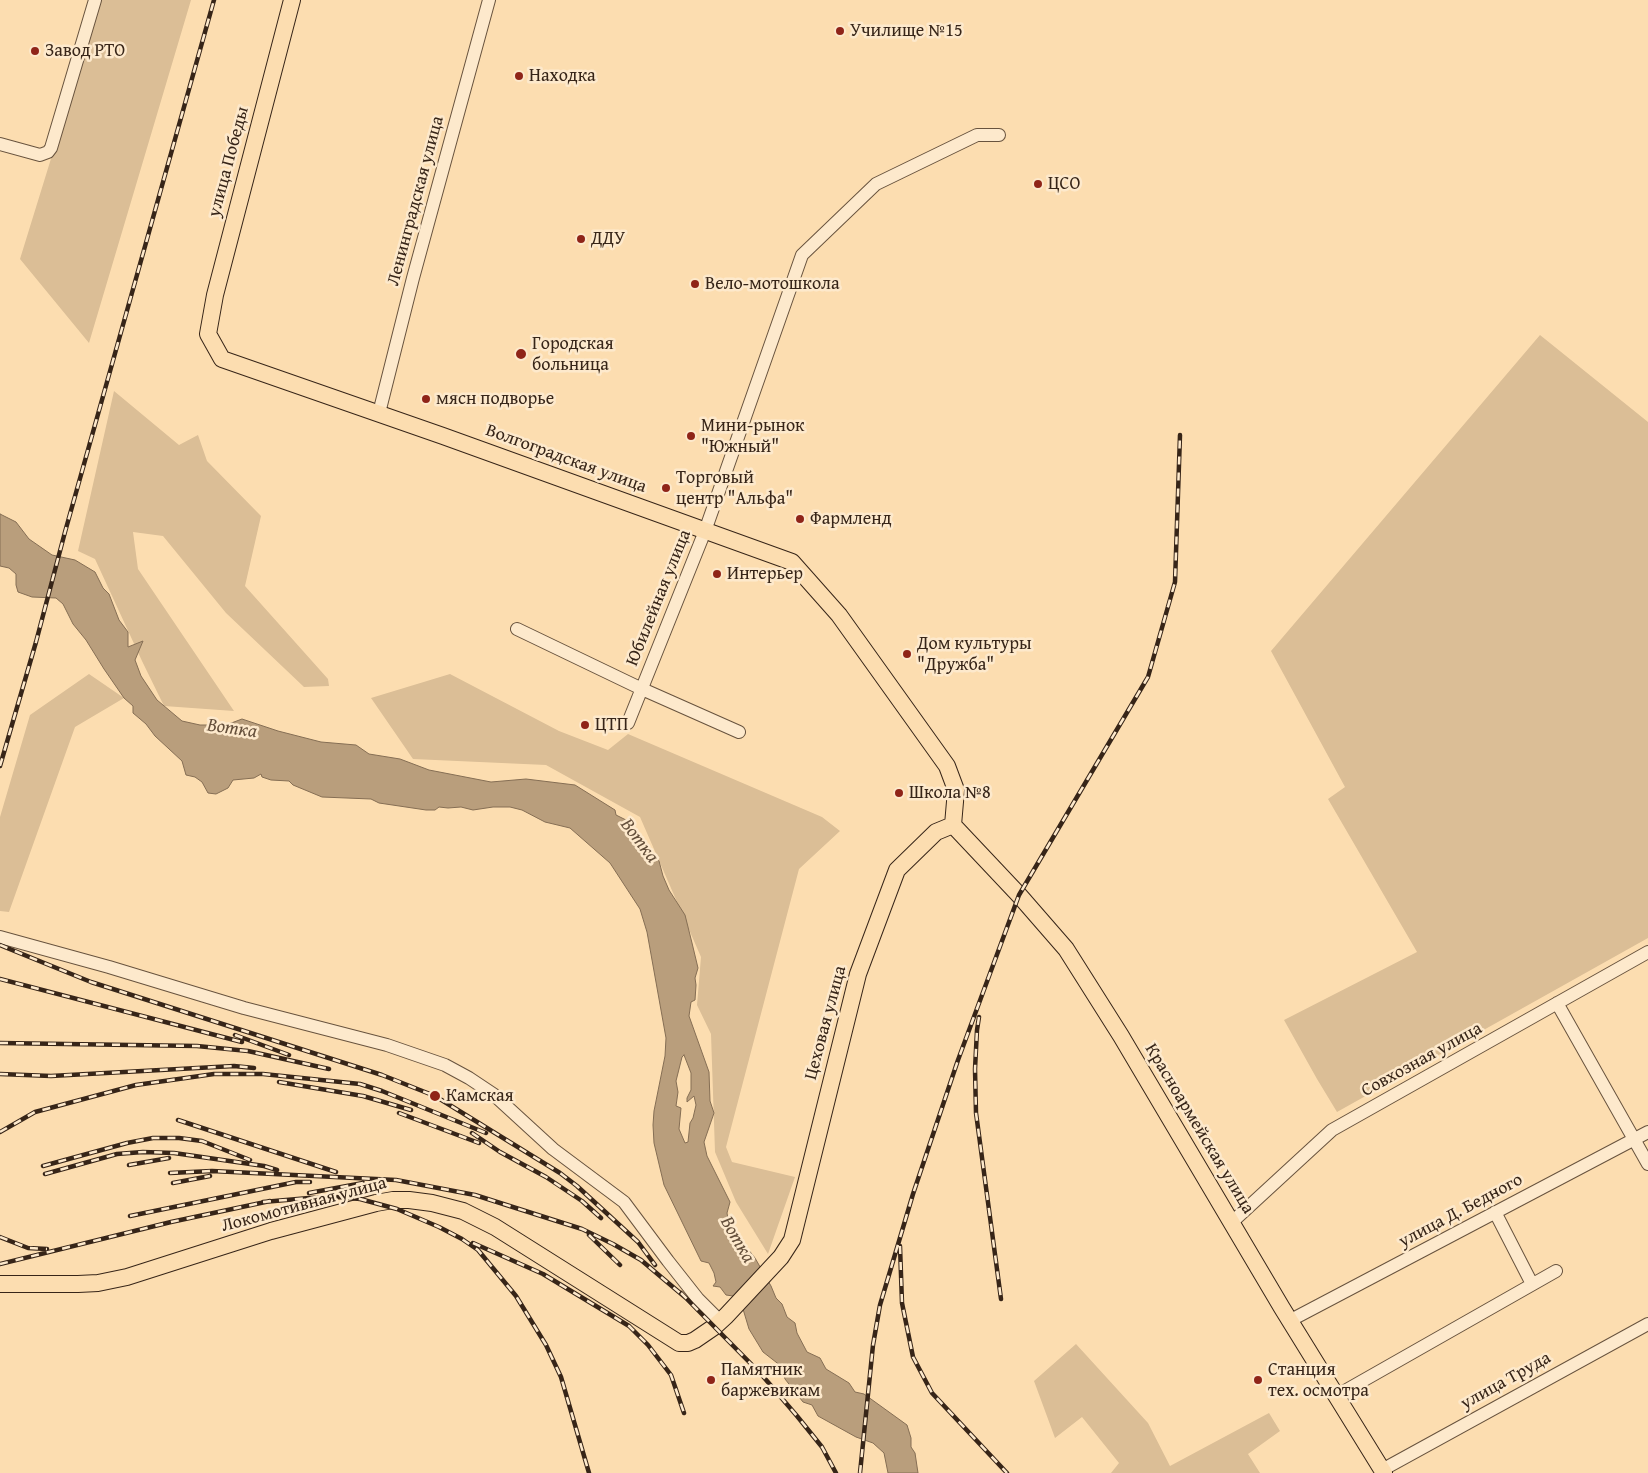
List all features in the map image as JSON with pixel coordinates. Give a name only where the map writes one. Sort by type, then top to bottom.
[{"type":"main road","name":"улица Победы","points":[[208,334],[215,295],[292,0]]},
{"type":"main road","name":"Волгоградская улица","points":[[208,334],[222,359],[379,413],[792,562],[839,615],[947,766],[956,790],[953,825]]},
{"type":"main road","name":"Красноармейская улица","points":[[953,825],[1019,895],[1066,950],[1121,1036],[1289,1320],[1383,1471]]},
{"type":"main road","name":"Цеховая улица","points":[[723,1318],[781,1257],[792,1240],[858,974],[897,870],[936,832],[953,825]]},
{"type":"main road","name":"Локомотивная улица","points":[[0,1284],[98,1283],[128,1277],[271,1231],[393,1200],[409,1200],[432,1203],[463,1211],[495,1227],[634,1312],[679,1343],[688,1343],[695,1340],[723,1318]]},
{"type":"street","points":[[0,144],[40,155],[48,152],[51,148],[95,0]]},
{"type":"street","name":"Ленинградская улица","points":[[379,413],[413,278],[490,0]]},
{"type":"street","name":"Юбилейная улица","points":[[628,724],[705,530],[802,255],[876,184],[977,135],[1000,135]]},
{"type":"street","points":[[517,629],[642,689],[739,732]]},
{"type":"street","points":[[0,937],[109,967],[244,1008],[387,1045],[445,1066],[469,1078],[493,1094],[553,1149],[624,1202],[698,1299],[723,1318]]},
{"type":"street","name":"Совхозная улица","points":[[1232,1223],[1332,1130],[1648,952]]},
{"type":"street","points":[[1557,1003],[1648,1164]]},
{"type":"street","name":"улица Д. Бедного","points":[[1289,1320],[1648,1132]]},
{"type":"street","points":[[1495,1212],[1532,1284]]},
{"type":"street","points":[[1336,1396],[1556,1271]]},
{"type":"street","name":"улица Труда","points":[[1383,1471],[1648,1324]]},
{"type":"shaded area","points":[[100,0],[191,0],[89,343],[20,259]]},
{"type":"shaded area","points":[[1540,335],[1648,422],[1648,938],[1337,1112],[1284,1020],[1417,952],[1328,799],[1345,787],[1271,651]]},
{"type":"shaded area","points":[[114,391],[179,445],[198,435],[207,461],[261,516],[245,586],[328,679],[329,686],[304,687],[226,613],[163,536],[133,532],[138,569],[234,711],[164,706],[95,559],[78,551]]},
{"type":"shaded area","points":[[89,674],[124,698],[75,727],[9,912],[0,911],[0,817],[30,715]]},
{"type":"shaded area","points":[[450,674],[559,731],[608,750],[628,734],[822,817],[840,831],[799,869],[726,1147],[732,1162],[795,1177],[768,1254],[736,1202],[715,1152],[711,1034],[697,1005],[701,957],[640,817],[546,765],[413,759],[371,698]]},
{"type":"shaded area","points":[[1076,1344],[1148,1423],[1170,1466],[1269,1413],[1280,1431],[1248,1454],[1260,1473],[1111,1473],[1119,1463],[1082,1417],[1055,1438],[1034,1381]]},
{"type":"water","name":"Вотка","points":[[0,514],[16,522],[29,539],[52,555],[75,560],[95,572],[103,588],[109,594],[119,620],[128,632],[128,647],[143,641],[135,660],[141,676],[157,700],[182,721],[200,725],[226,725],[242,719],[321,742],[356,745],[369,754],[400,759],[429,770],[491,782],[526,779],[575,785],[615,810],[616,815],[630,822],[659,861],[669,890],[685,915],[692,943],[698,968],[695,978],[695,1000],[691,1002],[689,1016],[709,1072],[710,1101],[714,1113],[704,1142],[707,1156],[730,1202],[727,1213],[729,1225],[755,1258],[776,1298],[782,1304],[787,1317],[795,1323],[797,1333],[807,1352],[820,1358],[826,1369],[849,1383],[855,1392],[864,1394],[907,1425],[911,1438],[911,1447],[915,1453],[918,1473],[888,1473],[884,1453],[873,1443],[856,1437],[818,1416],[812,1405],[803,1402],[785,1379],[781,1366],[763,1352],[749,1329],[743,1309],[733,1296],[726,1295],[720,1287],[713,1286],[716,1282],[714,1273],[709,1263],[701,1261],[664,1185],[654,1143],[653,1125],[665,1056],[666,1038],[647,932],[640,909],[610,863],[570,828],[545,822],[522,810],[510,807],[473,810],[461,807],[439,807],[435,810],[426,810],[379,803],[371,799],[322,797],[293,785],[289,781],[271,780],[262,777],[261,774],[254,778],[233,780],[228,788],[216,794],[208,793],[202,782],[195,777],[186,775],[182,761],[133,713],[133,706],[124,698],[86,640],[73,624],[63,604],[56,598],[32,597],[18,592],[16,574],[9,568],[0,566]],"holes":[[[684,1055],[691,1073],[691,1090],[687,1102],[694,1096],[696,1105],[690,1123],[688,1142],[685,1143],[679,1129],[681,1108],[676,1106],[678,1092],[676,1081]]]},
{"type":"railway","points":[[0,766],[214,0]]},
{"type":"railway","points":[[860,1473],[873,1345],[880,1305],[913,1194],[958,1060],[1019,895],[1148,677],[1175,582],[1180,435]]},
{"type":"railway","points":[[0,945],[91,982],[382,1075],[435,1096],[560,1173],[577,1186],[638,1242],[655,1265]]},
{"type":"railway","points":[[0,979],[242,1042]]},
{"type":"railway","points":[[979,1017],[975,1069],[976,1113],[1001,1299]]},
{"type":"railway","points":[[235,1035],[289,1055]]},
{"type":"railway","points":[[0,1043],[197,1046],[248,1051],[329,1069]]},
{"type":"railway","points":[[0,1074],[51,1076],[234,1066],[254,1068]]},
{"type":"railway","points":[[0,1132],[35,1112],[136,1085],[214,1074],[263,1074],[360,1084],[486,1133]]},
{"type":"railway","points":[[279,1082],[363,1096],[411,1110]]},
{"type":"railway","points":[[399,1113],[479,1143]]},
{"type":"railway","points":[[178,1120],[336,1172]]},
{"type":"railway","points":[[472,1133],[500,1152],[546,1177],[582,1201],[601,1218]]},
{"type":"railway","points":[[43,1166],[127,1143],[153,1138],[179,1138],[202,1141],[250,1160]]},
{"type":"railway","points":[[45,1174],[117,1154],[143,1152],[174,1153],[264,1166],[277,1170]]},
{"type":"railway","points":[[129,1165],[169,1158]]},
{"type":"railway","points":[[170,1173],[212,1171],[396,1180],[475,1195],[582,1229],[613,1244],[641,1260],[686,1298]]},
{"type":"railway","points":[[173,1183],[210,1176]]},
{"type":"railway","points":[[130,1216],[296,1182],[310,1182]]},
{"type":"railway","points":[[309,1193],[363,1183]]},
{"type":"railway","points":[[263,1202],[338,1197],[360,1199],[397,1209],[439,1227],[478,1250],[516,1296],[546,1345],[561,1377],[589,1473]]},
{"type":"railway","points":[[0,1264],[171,1222],[270,1201]]},
{"type":"railway","points":[[589,1235],[620,1265]]},
{"type":"railway","points":[[0,1237],[28,1248],[47,1249]]},
{"type":"railway","points":[[473,1243],[543,1274],[629,1326],[648,1345],[671,1375],[684,1413]]},
{"type":"railway","points":[[900,1246],[902,1303],[913,1357],[932,1393],[1007,1473]]},
{"type":"railway","points":[[681,1293],[761,1374],[822,1447],[836,1473]]},
{"type":"place","name":"Училище №15","points":[[840,31]]},
{"type":"place","name":"Завод РТО","points":[[35,51]]},
{"type":"place","name":"Находка","points":[[519,76]]},
{"type":"place","name":"ЦСО","points":[[1038,184]]},
{"type":"place","name":"ДДУ","points":[[581,239]]},
{"type":"place","name":"Вело-мотошкола","points":[[695,284]]},
{"type":"place","name":"Городская больница","points":[[521,354]]},
{"type":"place","name":"мясн подворье","points":[[426,399]]},
{"type":"place","name":"Мини-рынок \"Южный\"","points":[[691,436]]},
{"type":"place","name":"Торговый центр \"Альфа\"","points":[[666,488]]},
{"type":"place","name":"Фармленд","points":[[800,519]]},
{"type":"place","name":"Интерьер","points":[[717,574]]},
{"type":"place","name":"Дом культуры \"Дружба\"","points":[[907,654]]},
{"type":"place","name":"ЦТП","points":[[585,725]]},
{"type":"place","name":"Школа №8","points":[[899,793]]},
{"type":"place","name":"Камская","points":[[435,1096]]},
{"type":"place","name":"Памятник баржевикам","points":[[711,1380]]},
{"type":"place","name":"Станция тех. осмотра","points":[[1258,1380]]}]
